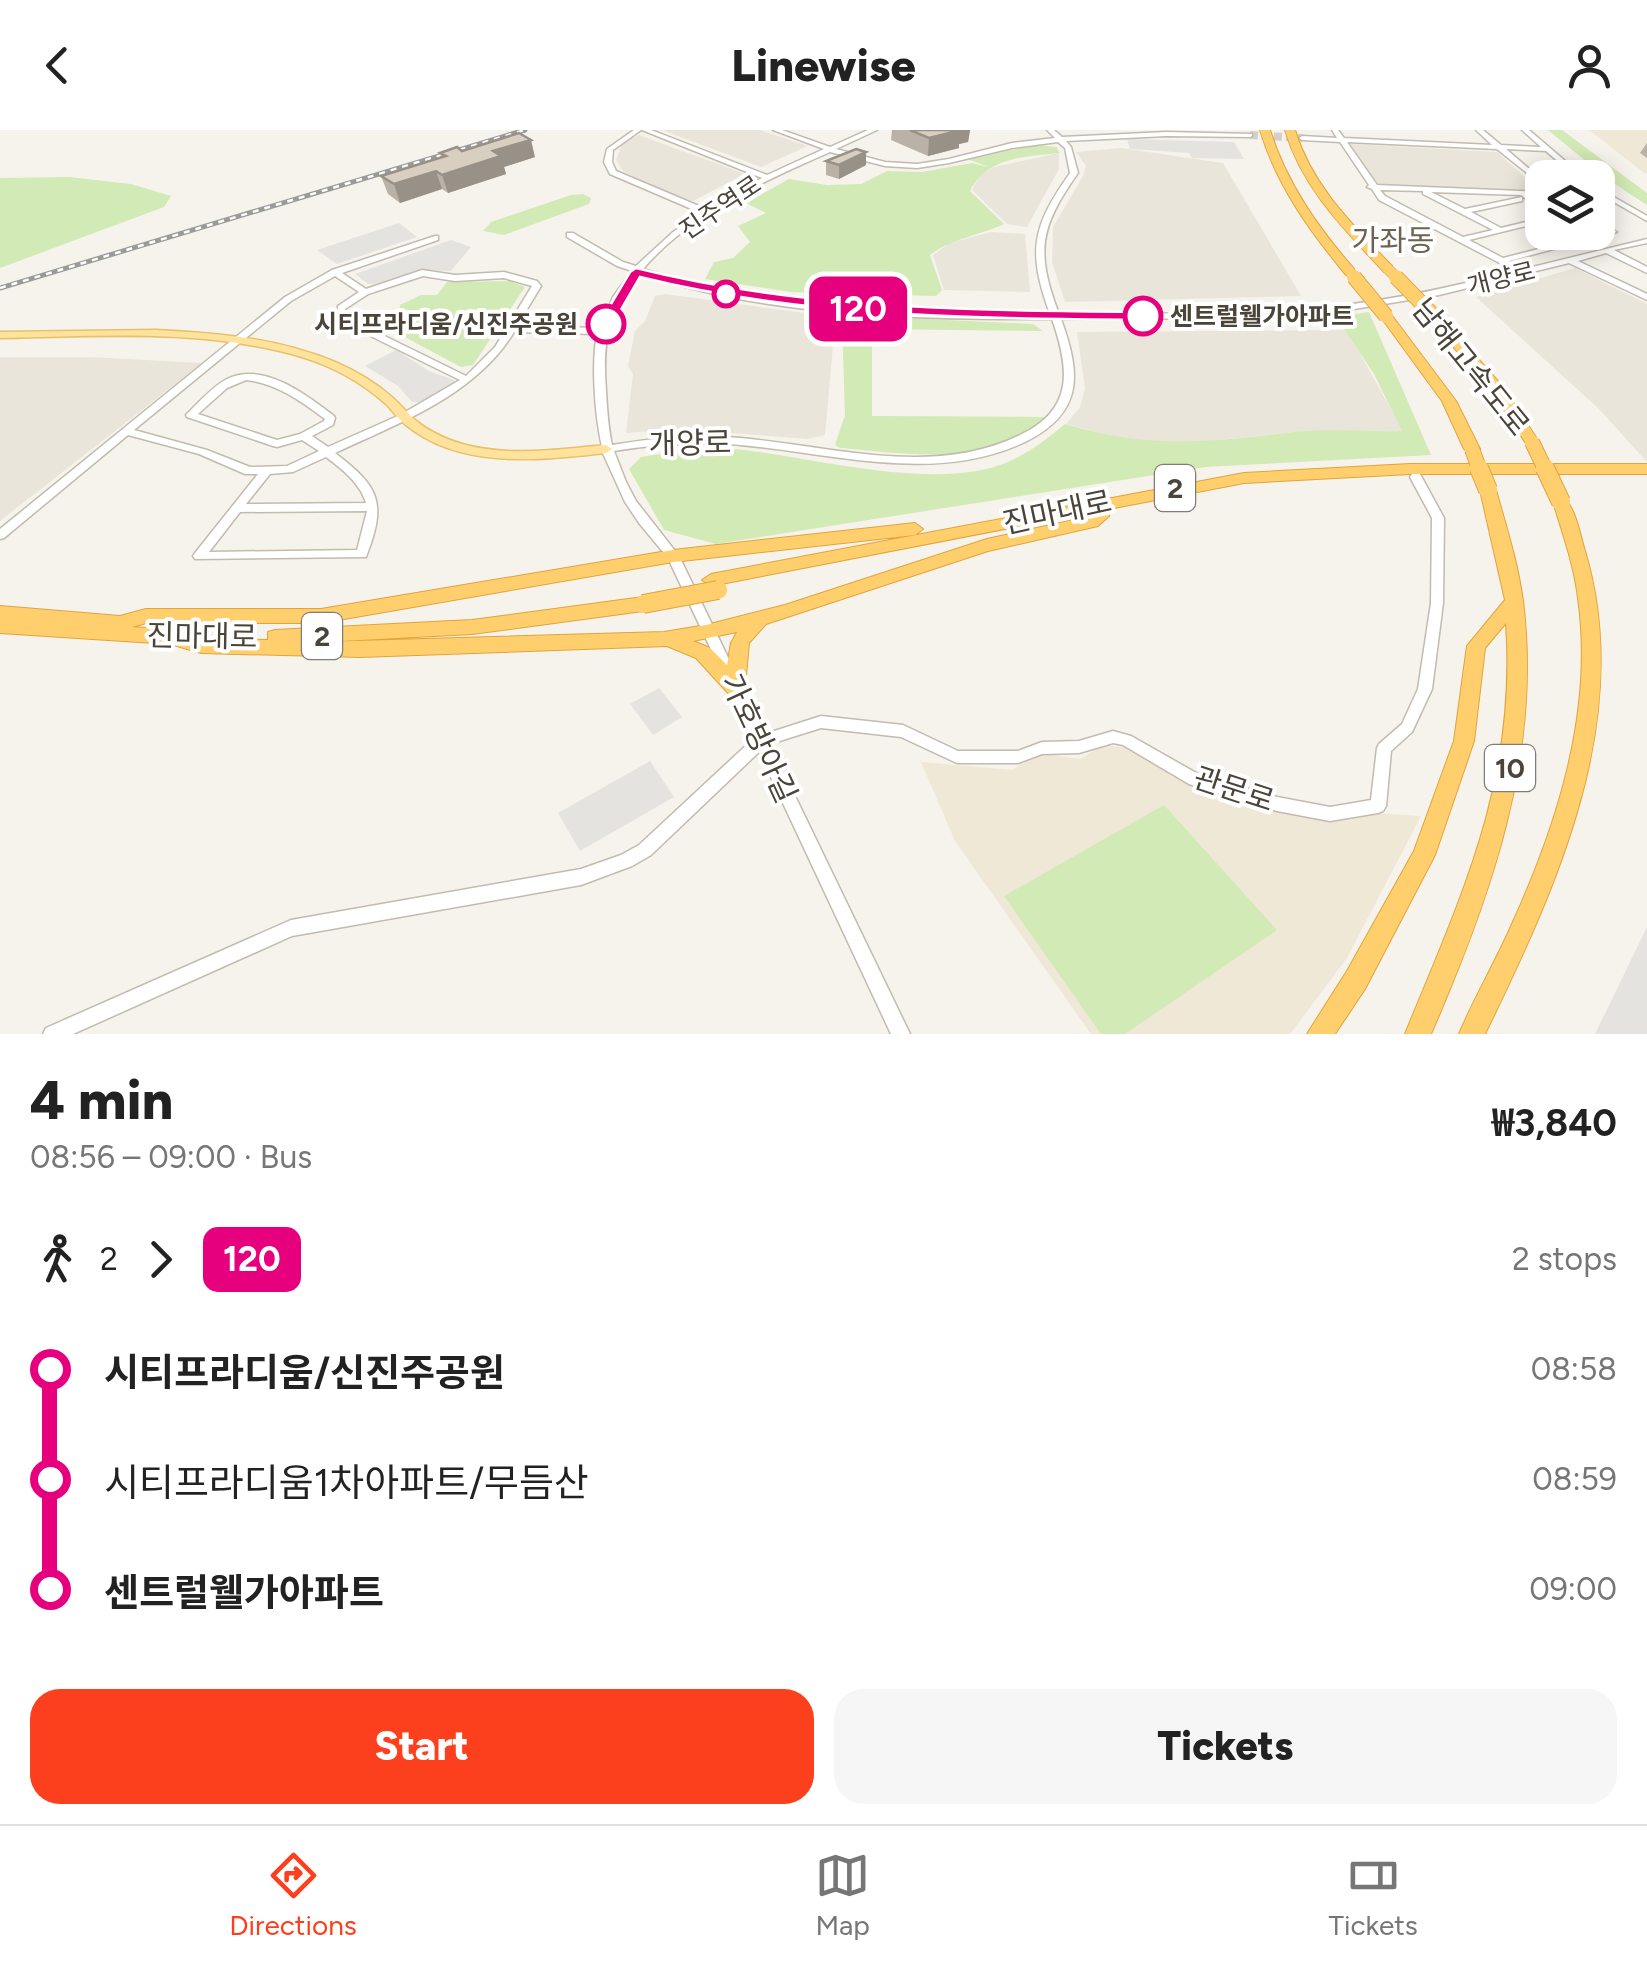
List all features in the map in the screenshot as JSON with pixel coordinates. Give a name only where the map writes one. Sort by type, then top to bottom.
[{"type":"highway","name":"남해고속도로","points":[[1265,130],[1269,147],[1302,211],[1449,401],[1488,490],[1514,602],[1518,650],[1516,727],[1508,784],[1488,863],[1452,959],[1418,1034]]},
{"type":"highway","name":"남해고속도로","points":[[1290,130],[1294,148],[1321,189],[1499,392],[1532,442],[1562,502],[1590,612],[1591,683],[1582,750],[1566,818],[1547,877],[1472,1034]]},
{"type":"highway","name":"진마대로","points":[[715,585],[1174,488],[1286,474],[1410,468],[1647,469]]},
{"type":"highway","name":"진마대로","points":[[715,585],[1250,487],[1416,477],[1647,478]]},
{"type":"highway","points":[[172,637],[200,646],[360,650],[664,639],[710,633],[768,619],[986,545],[1092,522],[1103,512]]},
{"type":"highway","points":[[118,623],[146,616],[321,616],[673,556],[1004,516],[1038,516]]},
{"type":"highway","name":"2","points":[[641,599],[715,585]]},
{"type":"highway","name":"진마대로","points":[[0,613],[118,623],[250,626],[374,623],[641,599]]},
{"type":"highway","name":"진마대로","points":[[0,626],[172,637],[370,634],[472,627],[641,599]]},
{"type":"highway","points":[[1320,1034],[1356,980],[1424,854],[1464,741],[1476,646],[1514,602]]},
{"type":"highway","points":[[735,687],[741,636],[768,619]]},
{"type":"highway","points":[[664,639],[703,653],[735,687]]},
{"type":"main road","name":"개양로","points":[[0,335],[177,334],[272,346],[332,363],[372,386],[404,418],[428,434],[470,451],[505,456],[606,449]]},
{"type":"street","points":[[638,130],[610,150],[608,162],[613,172],[704,211]]},
{"type":"street","points":[[646,130],[765,177]]},
{"type":"street","points":[[776,130],[886,164],[926,166],[1026,143],[1223,132],[1250,135]]},
{"type":"street","points":[[795,136],[810,130]]},
{"type":"street","name":"진주역로","points":[[606,449],[599,362],[602,331],[636,272],[704,211],[765,177],[874,130]]},
{"type":"street","points":[[1050,130],[1063,140]]},
{"type":"street","points":[[1335,130],[1372,187],[1388,202],[1522,272]]},
{"type":"street","points":[[1382,130],[1390,142]]},
{"type":"street","points":[[1416,130],[1427,143]]},
{"type":"street","points":[[1479,130],[1525,170]]},
{"type":"street","points":[[1525,130],[1560,160]]},
{"type":"street","points":[[1019,134],[1026,143]]},
{"type":"street","points":[[1302,138],[1545,148]]},
{"type":"street","points":[[1458,138],[1465,145]]},
{"type":"street","name":"개양로","points":[[606,449],[672,438],[947,461],[996,453],[1049,424],[1066,406],[1073,373],[1039,256],[1042,226],[1074,173],[1063,140]]},
{"type":"street","points":[[1372,187],[1524,195]]},
{"type":"street","points":[[1420,189],[1499,230]]},
{"type":"street","points":[[1462,212],[1524,195]]},
{"type":"street","points":[[1615,200],[1647,219]]},
{"type":"street","points":[[1461,240],[1525,224]]},
{"type":"street","points":[[570,235],[594,254],[636,272],[720,293],[909,312],[1054,317]]},
{"type":"street","points":[[0,535],[288,300],[335,272],[436,238]]},
{"type":"street","name":"개양로","points":[[1615,248],[1644,243]]},
{"type":"street","points":[[1502,261],[1546,250]]},
{"type":"street","points":[[1607,250],[1647,270]]},
{"type":"street","name":"개양로","points":[[1054,317],[1282,314],[1394,301],[1607,250]]},
{"type":"street","points":[[1570,260],[1647,297]]},
{"type":"street","points":[[335,272],[366,292]]},
{"type":"street","points":[[128,432],[204,452],[249,472],[289,468],[404,418],[467,380],[499,349],[537,286],[504,276],[455,278],[422,274],[366,292],[341,308],[344,322],[396,342],[467,380]]},
{"type":"street","points":[[510,329],[602,331]]},
{"type":"street","points":[[245,376],[304,398],[330,418],[329,423],[304,436],[277,444],[191,416],[234,379],[245,376]]},
{"type":"street","points":[[268,470],[199,556],[362,554],[373,507],[370,490],[304,436]]},
{"type":"street","name":"가호방아길","points":[[606,449],[624,496],[673,556],[902,1034]]},
{"type":"street","name":"관문로","points":[[761,741],[822,722],[903,732],[957,757],[1018,757],[1042,748],[1079,747],[1113,737],[1126,740],[1194,780],[1277,804],[1330,814],[1378,806],[1384,748],[1407,728],[1425,689],[1438,603],[1438,518],[1416,477]]},
{"type":"street","points":[[237,508],[373,507]]},
{"type":"street","points":[[52,1034],[291,928],[582,877],[626,861],[668,833],[761,741]]},
{"type":"shaded area","points":[[662,130],[760,130],[808,146],[761,167]]},
{"type":"shaded area","points":[[1589,130],[1647,130],[1647,174],[1643,172]]},
{"type":"shaded area","points":[[639,135],[745,174],[693,201],[653,187],[623,171],[616,160],[622,144]]},
{"type":"shaded area","points":[[1127,139],[1234,142],[1244,159],[1192,158],[1189,153],[1130,149]]},
{"type":"shaded area","points":[[1351,144],[1497,152],[1525,177],[1525,191],[1374,185]]},
{"type":"shaded area","points":[[1121,148],[1223,163],[1301,296],[1065,302],[1052,262],[1053,227],[1083,176],[1086,166],[1076,152]]},
{"type":"shaded area","points":[[1059,153],[1059,169],[1027,227],[1007,224],[972,190],[980,175],[994,167]]},
{"type":"shaded area","points":[[399,223],[417,237],[337,264],[317,250]]},
{"type":"shaded area","points":[[991,232],[1025,234],[1030,292],[944,290],[933,255],[950,243]]},
{"type":"shaded area","points":[[451,240],[471,247],[451,271],[418,270],[375,284],[368,284],[355,274]]},
{"type":"shaded area","points":[[1575,268],[1647,304],[1647,462],[1599,409],[1476,297]]},
{"type":"shaded area","points":[[665,294],[820,315],[835,323],[825,435],[808,439],[680,429],[626,433],[633,374],[628,366],[635,331],[645,321],[655,296]]},
{"type":"shaded area","points":[[1347,330],[1403,431],[1296,432],[1190,443],[1128,441],[1066,424],[1080,407],[1085,389],[1077,332]]},
{"type":"shaded area","points":[[396,350],[429,371],[454,380],[454,386],[426,402],[412,402],[398,386],[365,366]]},
{"type":"shaded area","points":[[0,357],[90,357],[202,363],[0,521]]},
{"type":"shaded area","points":[[659,688],[682,717],[653,735],[630,704]]},
{"type":"shaded area","points":[[1104,745],[1136,749],[1273,807],[1421,816],[1347,958],[1290,1034],[1091,1034],[955,841],[921,762],[1012,770],[1039,753],[1080,759]]},
{"type":"shaded area","points":[[650,761],[674,797],[580,851],[558,813]]},
{"type":"shaded area","points":[[1647,927],[1647,1034],[1595,1034]]},
{"type":"green space","points":[[1548,130],[1562,130],[1602,160],[1584,160]]},
{"type":"green space","points":[[1036,145],[1057,147],[1059,153],[1008,161],[977,180],[970,191],[1004,224],[930,255],[942,290],[936,296],[791,292],[705,279],[714,262],[733,258],[750,242],[738,226],[766,213],[746,203],[789,179],[827,185],[861,184],[887,171],[922,172],[972,163],[989,167],[967,159]]},
{"type":"green space","points":[[1615,169],[1647,193],[1647,205],[1615,184]]},
{"type":"green space","points":[[69,177],[131,184],[171,196],[164,207],[0,268],[0,178]]},
{"type":"green space","points":[[583,194],[591,198],[589,204],[504,235],[483,231],[491,222]]},
{"type":"green space","points":[[510,281],[525,287],[473,365],[461,367],[401,335],[414,320],[399,312],[400,305],[421,295],[437,295],[447,282]]},
{"type":"green space","points":[[1369,312],[1431,455],[1205,467],[716,544],[664,530],[629,469],[641,457],[722,448],[872,470],[945,474],[978,471],[1016,458],[1065,424],[1125,438],[1180,442],[1307,431],[1402,431],[1374,374],[1336,317]]},
{"type":"green space","points":[[858,316],[1033,324],[1043,331],[872,329],[872,416],[1046,417],[1023,433],[974,451],[921,454],[840,448],[835,445],[845,415],[842,322]]},
{"type":"green space","points":[[1164,805],[1277,930],[1125,1034],[1101,1034],[1004,896]]},
{"type":"building","points":[[910,130],[961,130],[929,138]]},
{"type":"building","points":[[519,133],[531,140],[493,151],[501,156],[442,175],[436,171],[394,184],[381,176],[446,156],[440,153],[457,147],[462,151]]},
{"type":"building","points":[[856,149],[866,152],[839,165],[826,161]]},
{"type":"tunnel","points":[[1250,135],[1302,138]]},
{"type":"railway","points":[[0,288],[525,130]]},
{"type":"bus line","name":"120","points":[[606,324],[636,272],[720,293],[812,305],[955,314],[1143,316]]},
{"type":"place","name":"센트럴웰가아파트","points":[[1143,316]]},
{"type":"place","name":"시티프라디움/신진주공원","points":[[606,324]]},
{"type":"district","name":"가좌동","points":[[1393,240]]}]
